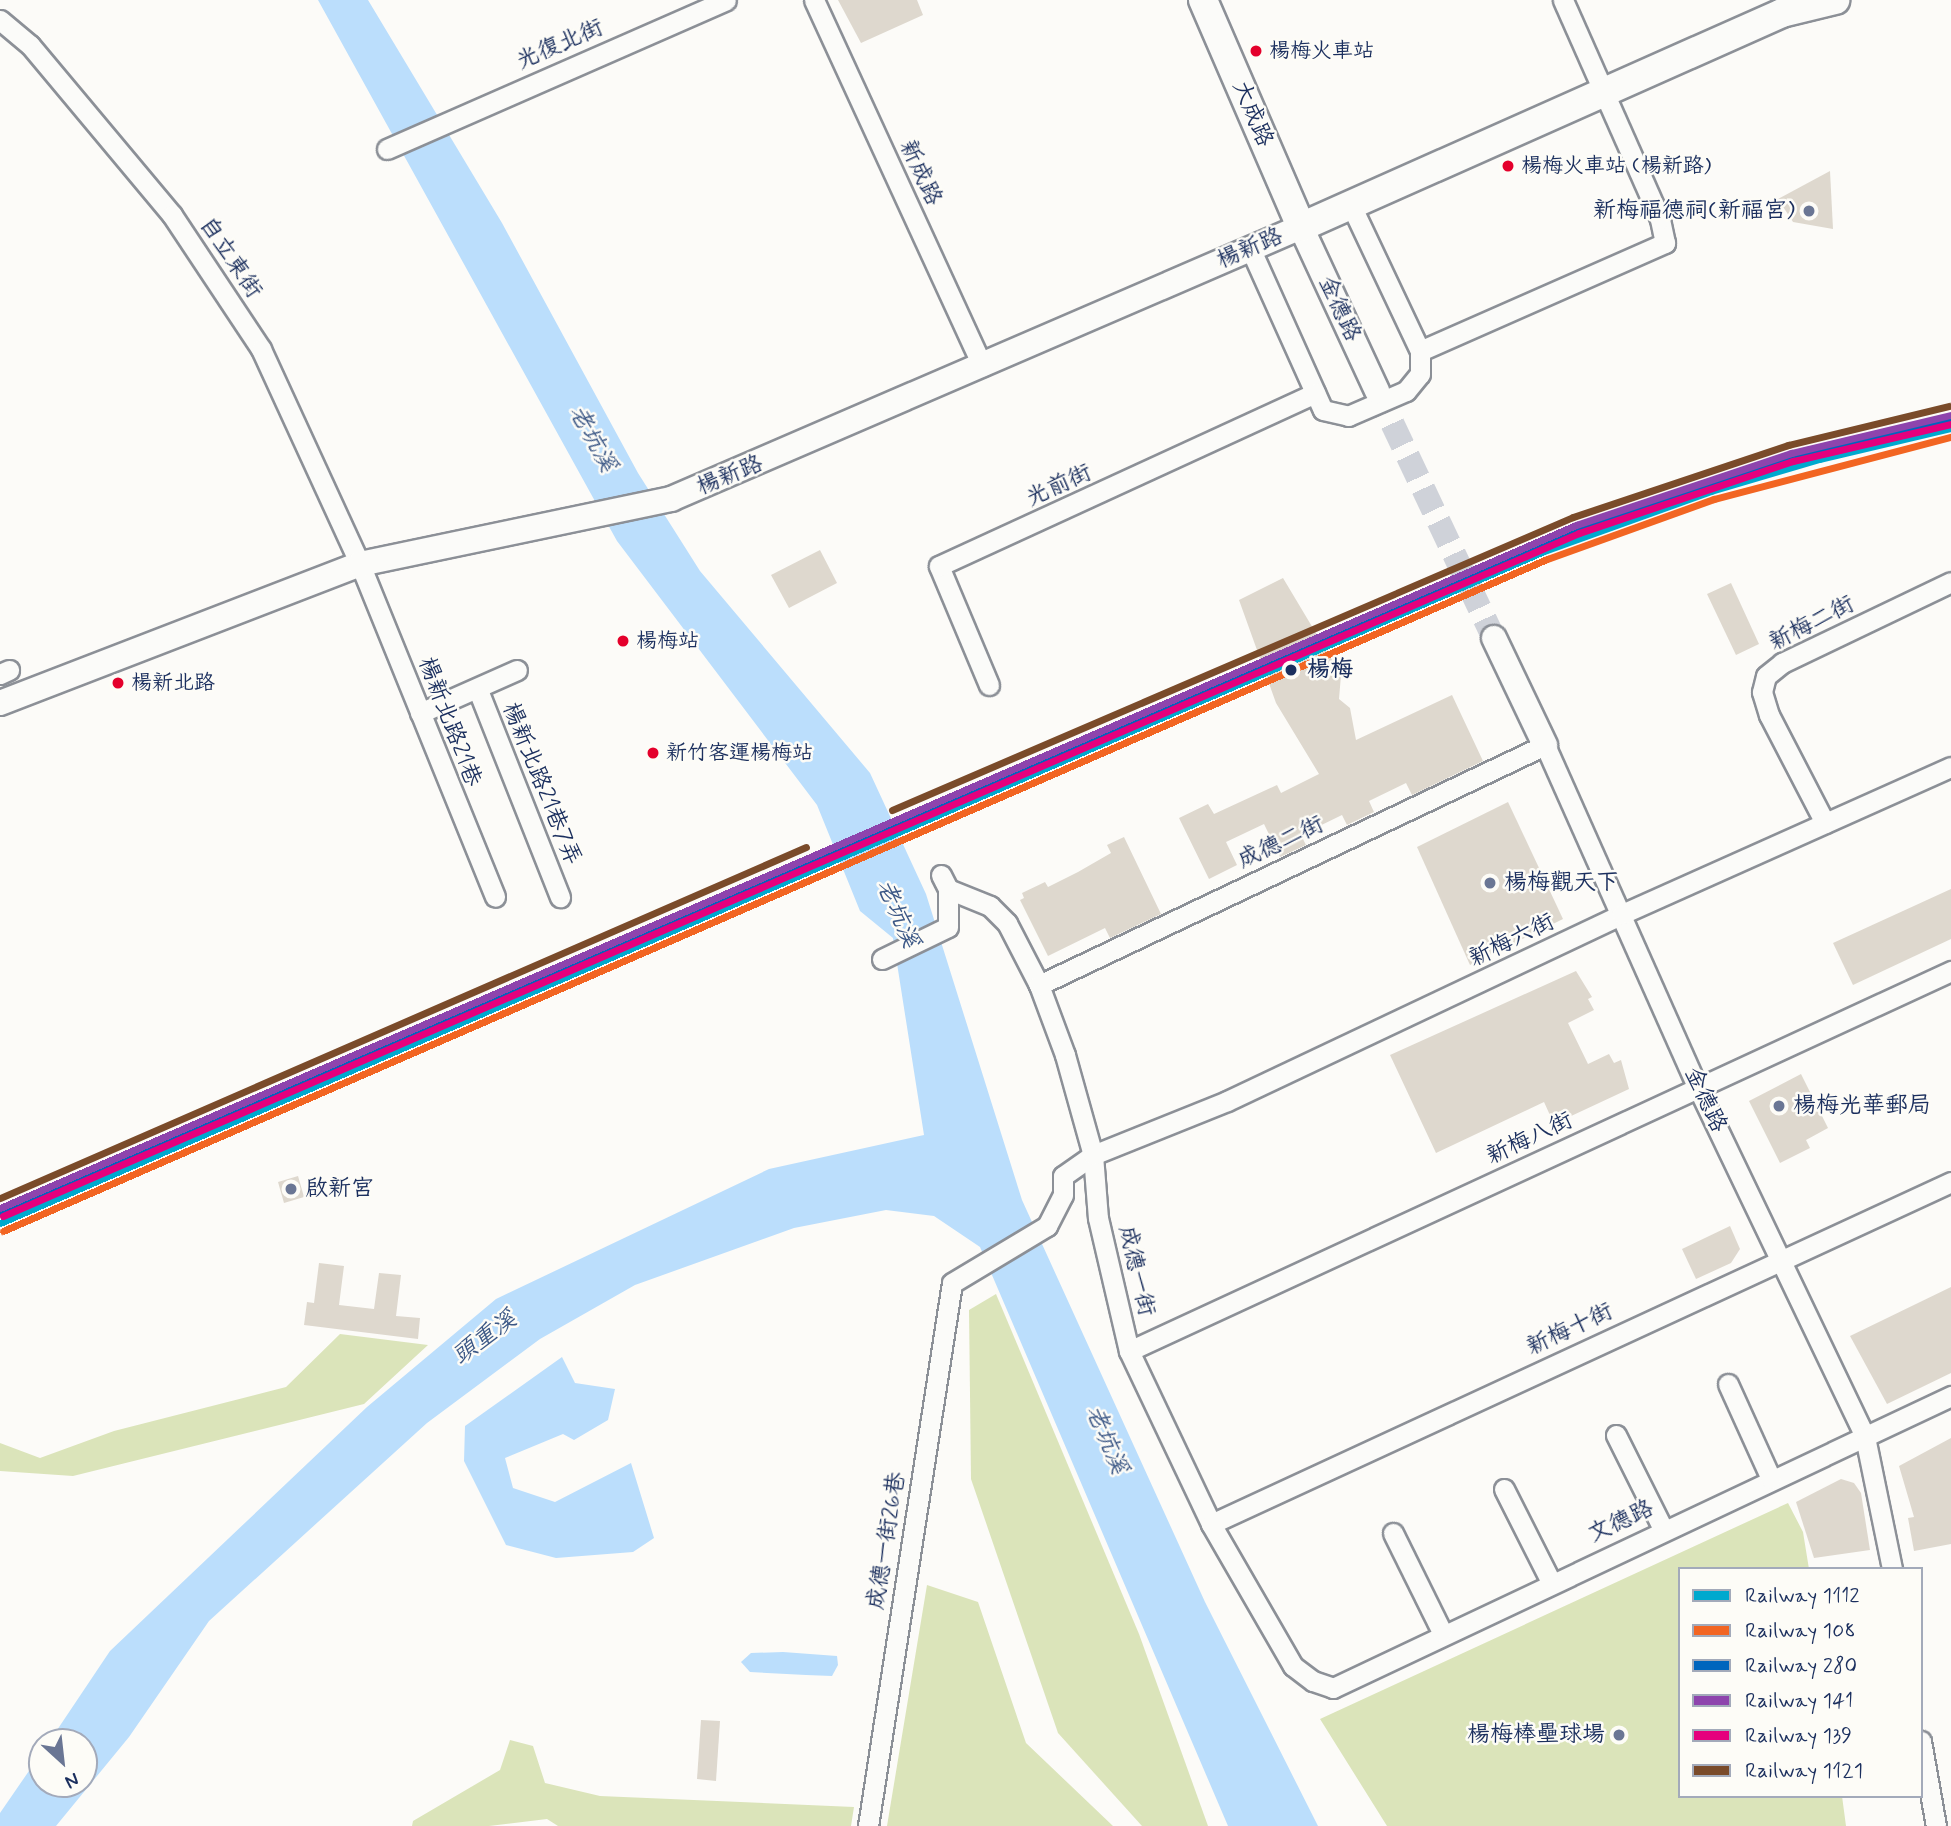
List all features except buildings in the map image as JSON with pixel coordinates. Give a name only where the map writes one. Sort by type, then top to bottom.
[{"type":"main road","name":"大成路","points":[[1203,0],[1301,227]]},
{"type":"main road","name":"楊新路","points":[[1301,227],[1782,13],[1835,0]]},
{"type":"street","name":"光復北街","points":[[392,146],[452,117],[726,0]]},
{"type":"street","name":"新成路","points":[[814,0],[982,366]]},
{"type":"street","points":[[1420,351],[1665,243],[1660,219],[1563,0]]},
{"type":"street","name":"自立東街","points":[[0,20],[30,45],[172,215],[261,349],[360,564]]},
{"type":"street","points":[[1251,250],[1323,410],[1348,416],[1406,391],[1420,374],[1420,351],[1351,205]]},
{"type":"street","name":"楊新路","points":[[360,564],[664,501],[1301,227]]},
{"type":"street","name":"金德路","points":[[1301,227],[1377,391]]},
{"type":"street","name":"光前街","points":[[989,685],[939,566],[1315,393]]},
{"type":"street","points":[[0,703],[360,564]]},
{"type":"street","name":"楊新北路21巷","points":[[360,564],[495,897]]},
{"type":"street","name":"新梅二街","points":[[1825,824],[1769,715],[1762,692],[1766,676],[1782,663],[1951,582]]},
{"type":"street","name":"金德路","points":[[1494,638],[1622,914],[1698,1088],[1865,1437],[1892,1567]]},
{"type":"street","name":"楊新北路21巷7弄","points":[[420,713],[478,690],[517,670]]},
{"type":"street","name":"楊新北路21巷7弄","points":[[478,690],[560,897]]},
{"type":"street","name":"成德二街","points":[[1039,985],[1545,745]]},
{"type":"street","name":"新梅六街","points":[[1093,1155],[1239,1096],[1622,914],[1951,766]]},
{"type":"street","name":"成德一街","points":[[882,959],[948,927],[945,882],[990,906],[1007,923],[1039,985],[1065,1055],[1093,1155],[1098,1218],[1129,1350],[1211,1524],[1293,1666],[1313,1681]]},
{"type":"street","name":"新梅八街","points":[[1129,1350],[1951,971]]},
{"type":"street","name":"成德一街26巷","points":[[869,1826],[952,1283],[1047,1226],[1063,1195],[1063,1176],[1093,1155]]},
{"type":"street","name":"新梅十街","points":[[1211,1524],[1951,1182]]},
{"type":"street","points":[[1728,1384],[1771,1479]]},
{"type":"street","name":"文德路","points":[[1313,1681],[1333,1688],[1442,1632],[1951,1396]]},
{"type":"street","points":[[1616,1435],[1663,1529]]},
{"type":"street","points":[[1504,1489],[1551,1582]]},
{"type":"street","points":[[1393,1533],[1442,1632]]},
{"type":"street","points":[[1923,1752],[1936,1826]]},
{"type":"green space","points":[[996,1294],[1139,1634],[1208,1826],[1142,1826],[1058,1733],[971,1479],[969,1310]]},
{"type":"green space","points":[[340,1334],[428,1345],[364,1404],[73,1476],[0,1471],[0,1443],[40,1458],[114,1431],[286,1387]]},
{"type":"green space","points":[[1788,1503],[1803,1532],[1809,1567],[1678,1567],[1678,1798],[1842,1798],[1846,1826],[1387,1826],[1320,1719]]},
{"type":"green space","points":[[927,1585],[978,1602],[1026,1743],[1113,1826],[887,1826]]},
{"type":"green space","points":[[510,1740],[533,1746],[545,1783],[600,1796],[854,1807],[851,1826],[558,1826],[547,1819],[489,1826],[412,1826],[413,1821],[500,1770]]},
{"type":"water","points":[[318,0],[368,0],[502,223],[638,473],[700,571],[870,773],[926,894],[1022,1200],[1205,1602],[1318,1826],[1228,1826],[980,1247],[934,1216],[886,1210],[794,1228],[635,1285],[540,1339],[427,1423],[209,1621],[129,1737],[98,1775],[98,1728],[58,1728],[110,1651],[367,1407],[496,1299],[769,1169],[924,1135],[893,938],[860,911],[817,805],[617,541]]},
{"type":"water","points":[[562,1357],[575,1383],[615,1389],[608,1420],[574,1440],[563,1434],[505,1458],[513,1488],[555,1502],[631,1463],[654,1538],[633,1552],[556,1558],[506,1545],[464,1461],[465,1426]]},
{"type":"water","points":[[783,1652],[837,1656],[838,1665],[832,1676],[750,1672],[741,1662],[751,1653]]},
{"type":"water","points":[[28,1772],[28,1798],[79,1798],[56,1826],[0,1826],[0,1813]]},
{"type":"tunnel","points":[[1377,391],[1494,638]]},
{"type":"rail line","name":"1121","points":[[892,810],[1573,517],[1788,445],[1949,406]]},
{"type":"rail line","name":"141","points":[[0,1208],[1576,525],[1791,453],[1951,415]]},
{"type":"rail line","name":"280","points":[[0,1213],[1541,543],[1709,483],[1817,450],[1949,419]]},
{"type":"rail line","name":"139","points":[[3,1216],[1579,533],[1793,461],[1951,424]]},
{"type":"rail line","name":"1112","points":[[0,1223],[1544,551],[1711,491],[1819,459],[1951,428]]},
{"type":"rail line","name":"108","points":[[3,1231],[1547,559],[1714,499],[1951,437]]},
{"type":"rail line","name":"1121","points":[[0,1198],[806,847]]},
{"type":"place","name":"楊梅火車站","points":[[1256,51]]},
{"type":"place","name":"楊梅火車站 (楊新路)","points":[[1508,166]]},
{"type":"place","name":"新梅福德祠(新福宮)","points":[[1809,211]]},
{"type":"place","name":"楊梅站","points":[[623,641]]},
{"type":"place","name":"楊梅","points":[[1291,670]]},
{"type":"place","name":"楊新北路","points":[[118,683]]},
{"type":"place","name":"新竹客運楊梅站","points":[[653,753]]},
{"type":"place","name":"楊梅觀天下","points":[[1490,883]]},
{"type":"place","name":"楊梅光華郵局","points":[[1779,1106]]},
{"type":"place","name":"啟新宮","points":[[291,1189]]},
{"type":"place","name":"楊梅棒壘球場","points":[[1619,1735]]},
{"type":"water label","name":"老坑溪","points":[[592,439]]},
{"type":"water label","name":"老坑溪","points":[[897,914]]},
{"type":"water label","name":"頭重溪","points":[[485,1338]]},
{"type":"water label","name":"老坑溪","points":[[1106,1440]]}]
